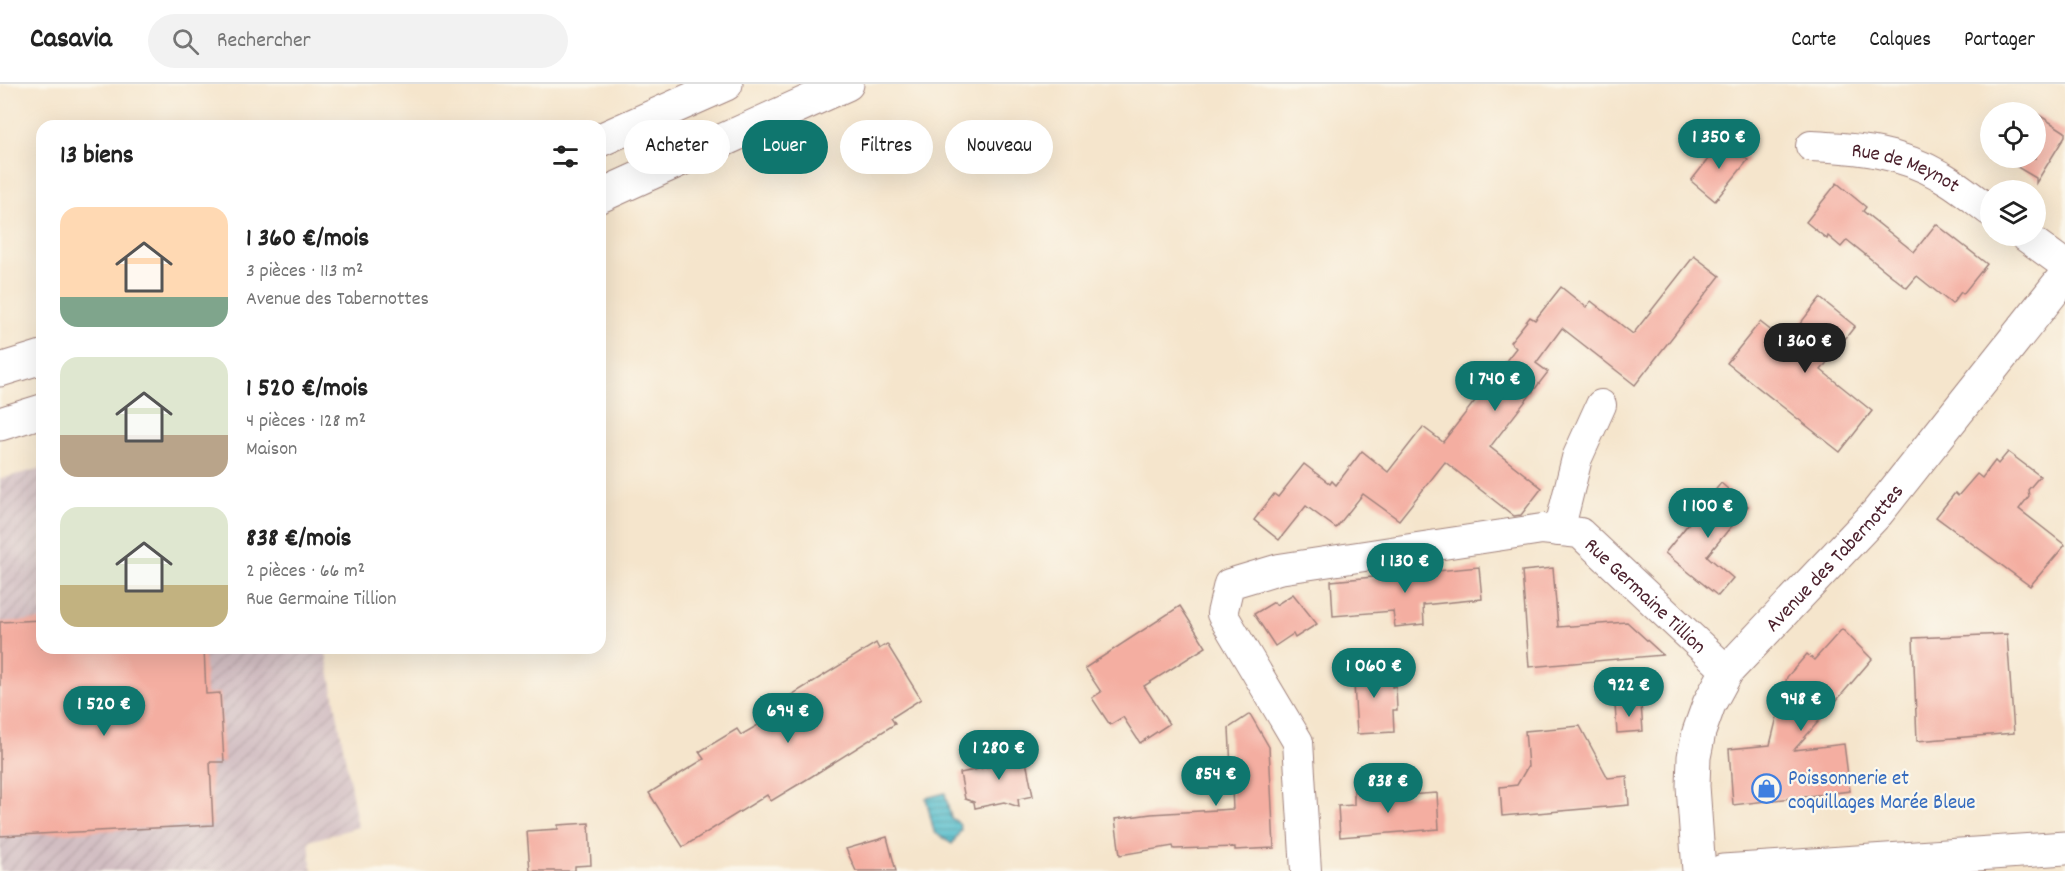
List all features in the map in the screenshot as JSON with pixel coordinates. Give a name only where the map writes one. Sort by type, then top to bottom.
[{"type":"main road","points":[[606,137],[726,84]]},
{"type":"main road","points":[[606,193],[847,84]]},
{"type":"main road","name":"Avenue des Tabernottes","points":[[1698,871],[1693,786],[1694,757],[1699,732],[1709,704],[1727,671],[1877,513],[2065,276]]},
{"type":"main road","points":[[0,370],[36,359]]},
{"type":"main road","points":[[0,424],[36,413]]},
{"type":"main road","points":[[1723,871],[1986,862],[2065,848]]},
{"type":"street","name":"Rue de Meynot","points":[[1811,146],[1859,148],[1916,163],[1942,176],[1980,204]]},
{"type":"street","points":[[2039,246],[2065,265]]},
{"type":"street","name":"Rue Germaine Tillion","points":[[1560,531],[1577,458],[1601,405]]},
{"type":"street","name":"Rue Germaine Tillion","points":[[1306,871],[1298,742],[1222,614],[1229,584],[1279,569],[1542,529],[1580,533],[1727,671]]},
{"type":"shaded area","points":[[36,470],[36,654],[326,654],[358,827],[309,841],[312,871],[0,871],[0,479]]},
{"type":"water","points":[[945,793],[951,818],[959,823],[961,830],[952,844],[934,832],[926,798]]},
{"type":"building","points":[[2046,120],[2065,132],[2065,136],[2046,167]]},
{"type":"building","points":[[1723,140],[1748,160],[1715,201],[1691,181]]},
{"type":"building","points":[[2019,168],[2045,168],[2038,180]]},
{"type":"building","points":[[1837,183],[1866,207],[1863,211],[1914,252],[1936,224],[1987,264],[1952,304],[1917,276],[1907,288],[1847,240],[1841,247],[1806,222]]},
{"type":"building","points":[[1694,256],[1720,276],[1635,385],[1562,328],[1536,363],[1548,372],[1490,447],[1542,488],[1521,515],[1514,516],[1445,462],[1399,520],[1363,494],[1336,528],[1306,506],[1279,540],[1254,520],[1274,494],[1278,497],[1304,464],[1330,484],[1332,481],[1336,485],[1362,451],[1388,472],[1423,427],[1443,442],[1516,348],[1510,342],[1530,317],[1535,320],[1561,287],[1586,307],[1591,301],[1633,334]]},
{"type":"building","points":[[1820,298],[1855,326],[1821,370],[1872,411],[1840,452],[1727,363],[1760,322],[1786,342]]},
{"type":"building","points":[[2008,452],[2040,476],[2028,490],[2029,496],[2019,509],[2065,545],[2030,586],[1936,517],[1955,493],[1958,496],[1977,474],[1982,478],[1995,461],[1998,464]]},
{"type":"building","points":[[1721,483],[1748,506],[1707,556],[1733,578],[1718,596],[1665,553]]},
{"type":"building","points":[[1479,567],[1482,599],[1423,605],[1424,624],[1395,627],[1393,611],[1333,616],[1331,581]]},
{"type":"building","points":[[1553,568],[1558,627],[1627,622],[1663,655],[1529,667],[1522,571]]},
{"type":"building","points":[[1293,594],[1317,624],[1295,638],[1293,634],[1275,646],[1254,614],[1274,602],[1276,605]]},
{"type":"building","points":[[1180,606],[1206,647],[1144,686],[1169,724],[1140,743],[1123,717],[1110,725],[1092,698],[1101,692],[1085,668]]},
{"type":"building","points":[[36,620],[36,654],[204,654],[206,694],[220,693],[224,762],[210,762],[213,825],[0,836],[0,622]]},
{"type":"building","points":[[1842,629],[1872,659],[1794,750],[1844,744],[1850,791],[1733,805],[1729,749],[1770,745],[1787,677],[1807,654],[1814,660]]},
{"type":"building","points":[[2007,634],[2014,733],[1917,741],[1913,638]]},
{"type":"building","points":[[876,643],[879,649],[887,644],[921,699],[891,718],[895,724],[809,778],[771,801],[767,795],[683,847],[649,793],[704,759],[699,752],[737,729],[741,735],[765,721],[784,709],[780,702]]},
{"type":"building","points":[[1390,665],[1392,687],[1396,686],[1397,710],[1393,710],[1394,732],[1357,734],[1353,667]]},
{"type":"building","points":[[1641,704],[1643,731],[1617,733],[1615,705]]},
{"type":"building","points":[[1250,714],[1269,747],[1274,848],[1174,849],[1173,846],[1120,855],[1115,819],[1151,814],[1233,809],[1229,728]]},
{"type":"building","points":[[1580,726],[1608,778],[1627,776],[1629,805],[1502,816],[1500,787],[1517,785],[1528,766],[1525,731]]},
{"type":"building","points":[[1023,746],[1033,796],[1018,799],[1019,807],[1004,802],[975,808],[974,802],[965,799],[960,773],[998,765],[996,752]]},
{"type":"building","points":[[1376,787],[1376,797],[1437,793],[1439,829],[1340,837],[1338,806],[1354,805],[1354,788]]},
{"type":"building","points":[[589,823],[591,865],[575,866],[575,871],[530,871],[527,831],[558,829],[558,825]]},
{"type":"building","points":[[887,837],[896,871],[856,871],[846,849]]},
{"type":"place","name":"Poissonnerie et coquillages Marée Bleue","points":[[1767,789]]}]
